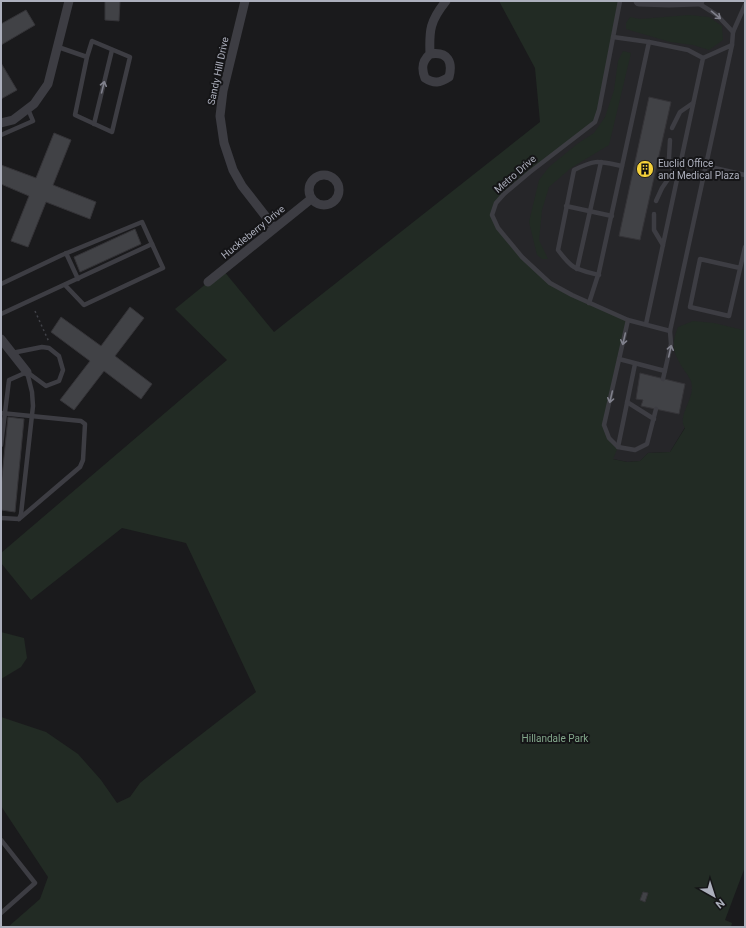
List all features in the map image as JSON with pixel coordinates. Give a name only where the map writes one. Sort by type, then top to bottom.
[{"type":"street","points":[[1,123],[13,120],[28,109],[34,104],[48,84],[69,1]]},
{"type":"street","name":"Sandy Hill Drive","points":[[245,1],[223,91],[220,116],[224,143],[233,170],[242,186],[274,228]]},
{"type":"street","points":[[430,54],[429,34],[432,23],[438,10],[446,1]]},
{"type":"street","points":[[639,1],[698,1]]},
{"type":"street","name":"Huckleberry Drive","points":[[208,282],[311,199]]},
{"type":"street","points":[[1,340],[27,372]]},
{"type":"lane","name":"Metro Drive","points":[[620,1],[599,110],[595,122],[504,194],[496,203],[492,215],[498,228],[522,257],[550,283],[572,295],[628,320],[670,331]]},
{"type":"lane","points":[[698,1],[717,14],[734,32]]},
{"type":"lane","points":[[663,379],[671,344],[670,331],[704,178],[734,32],[745,5]]},
{"type":"lane","points":[[613,37],[650,42],[688,50],[703,58]]},
{"type":"lane","points":[[92,40],[130,57],[112,132],[75,115],[88,57],[92,40]]},
{"type":"lane","points":[[589,303],[599,274],[650,42]]},
{"type":"lane","points":[[703,58],[732,45]]},
{"type":"lane","points":[[58,47],[88,57]]},
{"type":"lane","points":[[94,124],[112,50]]},
{"type":"lane","points":[[646,324],[703,58]]},
{"type":"lane","points":[[672,128],[680,112],[693,104]]},
{"type":"lane","points":[[1,135],[33,121],[28,109]]},
{"type":"lane","points":[[670,140],[669,158],[673,172]]},
{"type":"lane","points":[[599,274],[577,269],[568,264],[558,250],[566,206],[574,170],[591,162],[601,162],[622,166]]},
{"type":"lane","points":[[577,269],[601,162]]},
{"type":"lane","points":[[706,166],[745,175]]},
{"type":"lane","points":[[673,172],[704,178]]},
{"type":"lane","points":[[656,202],[662,188],[673,172]]},
{"type":"lane","points":[[566,206],[612,216]]},
{"type":"lane","points":[[654,214],[654,230],[663,245]]},
{"type":"lane","points":[[1,284],[66,253],[142,222],[163,268],[84,304],[65,285]]},
{"type":"lane","points":[[1,314],[152,244]]},
{"type":"lane","points":[[740,268],[700,259],[690,307],[729,316],[745,248]]},
{"type":"lane","points":[[66,253],[78,279]]},
{"type":"lane","points":[[628,320],[604,425],[609,438],[618,447],[635,450],[647,444],[656,409]]},
{"type":"lane","points":[[12,353],[42,347],[49,348],[59,356],[63,370],[59,381],[46,386],[27,372]]},
{"type":"lane","points":[[619,359],[665,371]]},
{"type":"lane","points":[[618,447],[635,364]]},
{"type":"lane","points":[[1,445],[3,413],[9,380],[27,372]]},
{"type":"lane","points":[[19,519],[34,406],[27,372]]},
{"type":"lane","points":[[628,402],[654,419]]},
{"type":"lane","points":[[1,518],[19,519],[80,467],[83,460],[85,424],[81,421],[3,413]]},
{"type":"lane","points":[[1,840],[35,883],[1,913]]},
{"type":"path","points":[[35,312],[50,344]]},
{"type":"shaded area","points":[[620,1],[745,1],[744,330],[670,452],[648,453],[640,461],[627,462],[613,459],[550,283],[522,257],[498,228],[492,215],[496,203]]},
{"type":"green space","name":"Hillandale Park","points":[[499,1],[620,1],[595,122],[530,172],[496,203],[492,215],[498,228],[522,257],[550,283],[628,320],[604,425],[609,438],[618,447],[613,459],[627,462],[640,461],[648,453],[670,452],[685,428],[683,419],[692,392],[692,387],[690,378],[684,370],[674,350],[674,339],[678,327],[693,321],[714,323],[743,330],[745,324],[745,867],[725,920],[732,923],[731,927],[8,927],[40,899],[48,877],[1,806],[1,717],[46,732],[78,754],[101,780],[117,803],[130,797],[140,783],[256,692],[186,543],[122,528],[31,600],[1,563],[1,553],[227,360],[175,309],[223,270],[274,332],[540,122],[535,68]]},
{"type":"green space","points":[[689,15],[709,17],[722,26],[723,40],[709,50],[693,45],[670,42],[626,29],[626,23],[630,17],[640,19]]},
{"type":"green space","points":[[623,51],[631,53],[609,145],[571,168],[549,187],[542,210],[539,240],[548,259],[542,259],[537,255],[529,222],[539,180],[549,167],[577,144],[594,133],[605,117],[614,90],[618,61]]},
{"type":"green space","points":[[1,632],[24,638],[27,658],[21,667],[1,679]]},
{"type":"building","points":[[105,1],[120,1],[119,21],[105,20]]},
{"type":"building","points":[[26,10],[35,25],[1,45],[1,24]]},
{"type":"building","points":[[1,63],[17,90],[1,99]]},
{"type":"building","name":"Euclid Office and Medical Plaza","points":[[649,97],[671,102],[640,240],[619,236]]},
{"type":"building","points":[[54,133],[71,140],[53,185],[96,202],[90,219],[46,202],[28,247],[11,241],[29,196],[1,184],[1,165],[36,178]]},
{"type":"building","points":[[135,229],[141,244],[80,272],[74,257]]},
{"type":"building","points":[[130,307],[144,318],[115,356],[152,384],[141,399],[104,371],[74,410],[60,400],[90,361],[51,332],[61,317],[101,346]]},
{"type":"building","points":[[640,373],[685,384],[679,414],[641,406],[643,400],[636,399]]},
{"type":"building","points":[[8,417],[24,419],[15,512],[1,510],[1,487]]},
{"type":"building","points":[[643,892],[648,893],[645,902],[640,900]]},
{"type":"place","name":"Euclid Office and Medical Plaza","points":[[645,169]]}]
